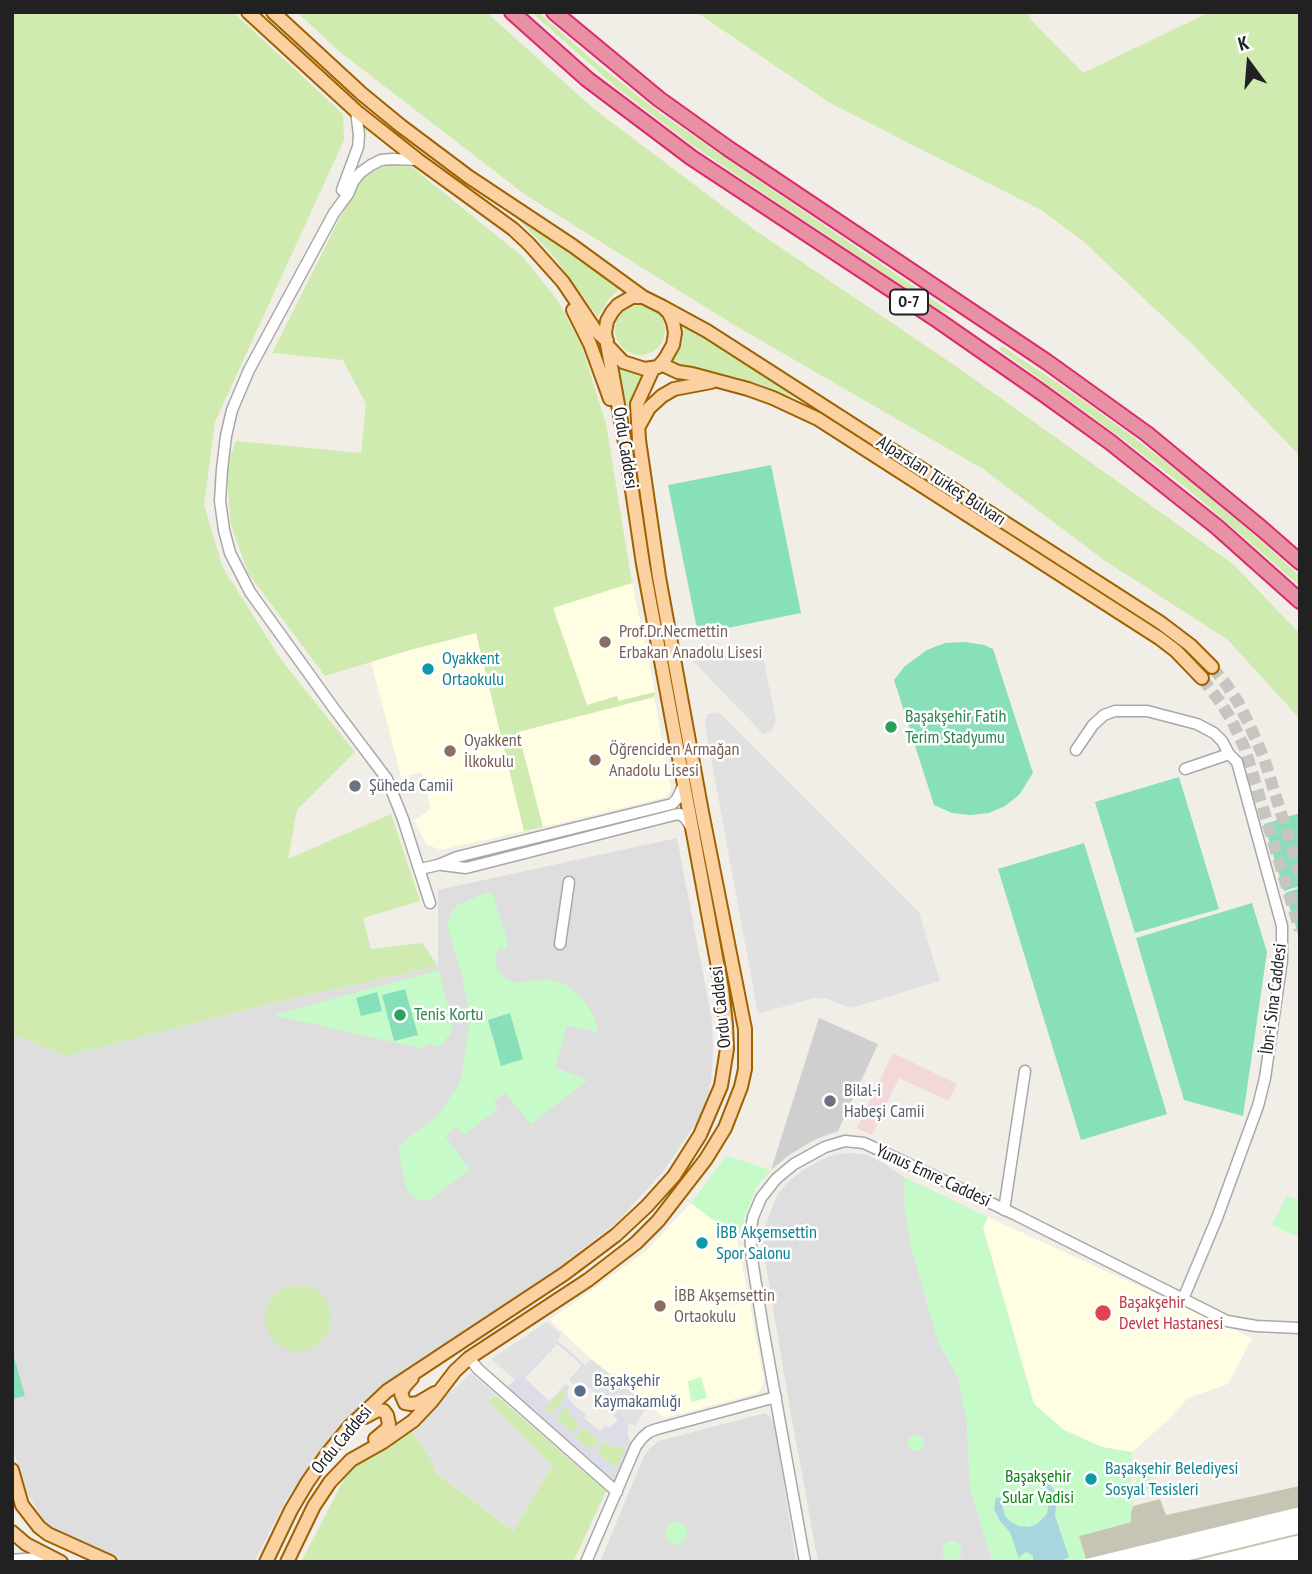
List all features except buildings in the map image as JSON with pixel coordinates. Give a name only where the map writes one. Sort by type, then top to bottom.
[{"type":"highway","name":"O-7","points":[[512,12],[587,79],[692,158],[950,329],[1110,442],[1217,527],[1300,601]]},
{"type":"highway","name":"O-7","points":[[554,12],[659,99],[699,128],[1036,354],[1147,434],[1300,562]]},
{"type":"main road","points":[[248,12],[356,111],[418,160],[501,219],[529,244],[563,282],[596,331],[623,362],[635,367],[657,367],[673,345],[675,333],[669,313],[419,140],[362,94],[273,12]]},
{"type":"main road","points":[[550,267],[590,344],[625,443]]},
{"type":"main road","name":"Ordu Caddesi","points":[[266,1562],[290,1510],[307,1482],[350,1426],[387,1391],[564,1274],[616,1235],[674,1176],[700,1135],[721,1086],[727,1049],[722,989],[643,564],[606,333],[607,321],[618,304],[625,300],[653,302]]},
{"type":"main road","name":"Alparslan Türkeş Bulvarı","points":[[653,302],[707,331],[1161,623],[1190,645],[1212,667]]},
{"type":"main road","name":"Ordu Caddesi","points":[[287,1562],[314,1506],[330,1482],[351,1460],[412,1421],[469,1358],[588,1280],[636,1243],[658,1221],[706,1159],[725,1128],[741,1087],[745,1069],[745,1029],[659,577],[638,428],[637,404],[657,367]]},
{"type":"main road","name":"Alparslan Türkeş Bulvarı","points":[[657,367],[748,389],[818,419],[1159,638],[1202,678]]},
{"type":"main road","points":[[638,428],[649,408],[662,396],[674,389],[718,381]]},
{"type":"main road","points":[[430,1361],[410,1379],[401,1394],[405,1403],[411,1404],[418,1403],[438,1391]]},
{"type":"main road","points":[[350,1426],[378,1410],[383,1411],[389,1419],[387,1429],[351,1460]]},
{"type":"main road","points":[[12,1470],[22,1505],[28,1515],[48,1534],[110,1562]]},
{"type":"main road","points":[[12,1532],[26,1544],[59,1561]]},
{"type":"street","points":[[334,214],[358,147],[356,111]]},
{"type":"street","points":[[418,160],[381,160],[371,165],[353,182],[334,214],[249,370],[232,411],[226,436],[220,501],[230,553],[250,592],[387,779],[404,819],[430,903]]},
{"type":"street","name":"İbn-i Sina Caddesi","points":[[1076,750],[1093,725],[1104,715],[1115,711],[1147,710],[1197,724],[1214,733],[1237,762],[1282,926],[1282,960],[1265,1078],[1258,1106],[1217,1219],[1183,1299]]},
{"type":"street","points":[[1185,769],[1229,754]]},
{"type":"street","points":[[420,869],[457,857],[672,804],[685,782]]},
{"type":"street","points":[[438,864],[466,868],[680,814],[693,830]]},
{"type":"street","points":[[560,944],[569,882]]},
{"type":"street","points":[[1004,1210],[1025,1071]]},
{"type":"street","name":"Yunus Emre Caddesi","points":[[805,1562],[752,1259],[750,1234],[761,1198],[776,1179],[789,1167],[825,1147],[845,1141],[864,1143],[1227,1321],[1256,1326],[1300,1328]]},
{"type":"street","points":[[469,1358],[478,1369],[617,1492]]},
{"type":"street","points":[[586,1562],[636,1446],[649,1432],[776,1397]]},
{"type":"street","points":[[12,1560],[36,1558],[59,1561]]},
{"type":"shaded area","name":"Prof.Dr.Necmettin Erbakan Anadolu Lisesi","points":[[632,583],[655,692],[618,701],[617,696],[587,705],[553,607]]},
{"type":"shaded area","name":"Oyakkent İlkokulu","points":[[476,633],[524,831],[441,850],[426,844],[414,820],[431,809],[422,772],[409,775],[409,785],[405,791],[371,662]]},
{"type":"shaded area","points":[[761,647],[776,720],[772,730],[765,734],[692,660]]},
{"type":"shaded area","name":"Öğrenciden Armağan Anadolu Lisesi","points":[[654,697],[671,789],[666,797],[543,827],[518,732]]},
{"type":"shaded area","points":[[719,712],[919,912],[940,981],[851,1008],[827,999],[814,998],[758,1014],[705,725],[707,714]]},
{"type":"shaded area","points":[[677,838],[712,1021],[711,1083],[704,1111],[663,1172],[616,1223],[558,1268],[380,1388],[336,1433],[304,1474],[286,1500],[254,1562],[121,1562],[73,1545],[43,1520],[24,1487],[12,1446],[12,1034],[67,1056],[268,1004],[438,966],[438,890]]},
{"type":"shaded area","points":[[819,1018],[878,1044],[838,1131],[816,1139],[789,1155],[771,1170]]},
{"type":"shaded area","points":[[893,1053],[957,1084],[949,1101],[899,1078],[872,1135],[857,1128]]},
{"type":"shaded area","points":[[853,1153],[867,1155],[904,1177],[905,1209],[911,1247],[938,1341],[958,1378],[967,1421],[970,1488],[992,1561],[818,1562],[764,1253],[764,1229],[777,1195],[787,1183],[803,1170],[829,1156]]},
{"type":"shaded area","name":"İBB Akşemsettin Ortaokulu","points":[[691,1203],[737,1238],[764,1380],[757,1393],[665,1418],[591,1359],[550,1320],[646,1251]]},
{"type":"shaded area","name":"Başakşehir Devlet Hastanesi","points":[[988,1217],[1252,1338],[1228,1384],[1188,1398],[1132,1452],[1102,1447],[1064,1430],[1034,1404],[983,1228]]},
{"type":"shaded area","points":[[547,1322],[561,1334],[558,1341],[515,1380],[491,1359]]},
{"type":"shaded area","points":[[558,1341],[585,1365],[571,1381],[585,1382],[602,1397],[604,1395],[620,1410],[619,1413],[628,1424],[632,1447],[616,1484],[507,1387]],"holes":[[[557,1344],[582,1365],[569,1380],[573,1384],[584,1383],[602,1399],[604,1397],[618,1410],[614,1416],[618,1420],[610,1428],[606,1425],[600,1431],[584,1418],[586,1415],[571,1402],[566,1384],[549,1401],[525,1378]],[[562,1390],[565,1392],[563,1402],[550,1414],[544,1408]],[[566,1407],[579,1424],[572,1433],[555,1418]],[[584,1427],[599,1441],[590,1450],[575,1436]],[[605,1440],[611,1446],[625,1448],[616,1468],[596,1452]]]},
{"type":"shaded area","points":[[591,1359],[648,1405],[635,1426],[628,1424],[618,1413],[620,1409],[605,1396],[602,1397],[584,1382],[573,1383],[571,1380]]},
{"type":"shaded area","points":[[471,1373],[496,1395],[488,1402],[552,1466],[513,1531],[436,1473],[431,1460],[410,1429]]},
{"type":"shaded area","points":[[765,1413],[774,1421],[796,1562],[600,1562],[644,1456],[650,1448],[659,1441]]},
{"type":"shaded area","points":[[1300,1486],[1300,1562],[1058,1562],[1071,1538],[1131,1522],[1133,1506],[1160,1499],[1166,1515]]},
{"type":"green space","points":[[12,12],[233,12],[343,114],[344,140],[215,422],[204,505],[223,568],[282,661],[355,752],[297,810],[288,859],[391,814],[420,901],[363,918],[371,949],[422,943],[438,966],[268,1004],[67,1056],[12,1034]]},
{"type":"green space","points":[[297,12],[486,12],[594,109],[756,231],[960,369],[1233,564],[1300,634],[1300,719],[1228,640],[1104,560],[983,469],[736,326],[527,196],[340,52]]},
{"type":"green space","points":[[531,12],[538,12],[595,62],[660,113],[954,315],[934,308],[692,145],[617,88]]},
{"type":"green space","points":[[696,12],[1027,12],[1032,21],[1083,73],[1210,12],[1300,12],[1300,456],[1192,344],[1084,242],[1041,210],[830,103]]},
{"type":"green space","points":[[391,165],[412,167],[523,257],[558,301],[581,344],[606,424],[632,583],[553,608],[587,705],[617,696],[619,701],[655,692],[654,697],[518,732],[543,827],[524,831],[476,633],[325,676],[248,573],[231,525],[226,468],[236,441],[361,453],[366,404],[343,360],[272,353],[357,184],[370,170]]},
{"type":"green space","points":[[509,210],[623,285],[608,300],[598,317],[550,252]]},
{"type":"green space","points":[[640,305],[658,312],[665,330],[658,348],[640,355],[622,348],[615,330],[622,312]]},
{"type":"green space","points":[[684,324],[800,398],[735,377],[669,366],[680,350]]},
{"type":"green space","points":[[1002,346],[1071,392],[1194,484],[1300,576],[1300,586],[1189,490],[1000,350]]},
{"type":"green space","points":[[615,365],[645,374],[627,416]]},
{"type":"green space","points":[[771,465],[801,613],[698,634],[668,485]]},
{"type":"green space","points":[[965,642],[993,649],[1033,773],[1019,795],[1005,806],[989,813],[970,815],[952,813],[934,805],[894,680],[905,666],[927,650],[945,643]]},
{"type":"green space","points":[[1179,777],[1219,909],[1135,933],[1095,802]]},
{"type":"green space","points":[[1300,813],[1300,886],[1284,891],[1264,824]]},
{"type":"green space","points":[[1084,843],[1167,1114],[1081,1140],[998,869]]},
{"type":"green space","points":[[1300,888],[1300,940],[1285,893]]},
{"type":"green space","points":[[487,892],[494,897],[508,943],[506,950],[499,947],[496,956],[497,970],[503,977],[516,983],[546,979],[566,985],[584,1000],[594,1017],[598,1032],[567,1026],[555,1067],[588,1080],[531,1124],[505,1093],[494,1101],[498,1109],[464,1135],[457,1127],[445,1136],[470,1170],[431,1199],[423,1201],[416,1199],[406,1187],[398,1149],[440,1112],[460,1082],[470,1020],[463,980],[447,924],[452,911],[458,905]]},
{"type":"green space","points":[[1252,903],[1267,952],[1243,1116],[1184,1100],[1136,938]]},
{"type":"green space","points":[[439,970],[452,1025],[445,1044],[434,1047],[432,1043],[419,1048],[273,1015]]},
{"type":"green space","name":"Tenis Kortu","points":[[405,989],[418,1035],[394,1041],[382,995]]},
{"type":"green space","points":[[377,992],[382,1011],[361,1016],[356,998]]},
{"type":"green space","name":"Tenis Kortu","points":[[510,1013],[523,1059],[501,1066],[488,1020]]},
{"type":"green space","points":[[726,1156],[771,1170],[756,1188],[737,1238],[691,1203]]},
{"type":"green space","name":"Başakşehir Sular Vadisi","points":[[904,1177],[988,1217],[983,1228],[1034,1404],[1064,1430],[1102,1447],[1132,1452],[1131,1522],[1079,1536],[1087,1562],[992,1561],[970,1488],[967,1421],[958,1378],[938,1341],[911,1247],[905,1209]]},
{"type":"green space","points":[[1287,1195],[1300,1201],[1300,1238],[1272,1225]]},
{"type":"green space","points":[[292,1285],[304,1285],[316,1290],[326,1300],[331,1318],[329,1331],[316,1346],[304,1351],[292,1351],[280,1346],[270,1336],[265,1324],[265,1312],[270,1300],[280,1290]]},
{"type":"green space","points":[[12,1350],[25,1396],[12,1399]]},
{"type":"green space","points":[[701,1377],[707,1398],[691,1402],[688,1381]]},
{"type":"green space","points":[[562,1390],[565,1392],[563,1402],[550,1414],[544,1408]]},
{"type":"green space","points":[[496,1395],[606,1491],[573,1562],[301,1562],[352,1464],[410,1429],[431,1460],[436,1473],[513,1531],[552,1466],[488,1402]]},
{"type":"green space","points":[[566,1406],[570,1415],[580,1424],[572,1433],[555,1418]]},
{"type":"green space","points":[[584,1427],[599,1441],[590,1450],[575,1436]]},
{"type":"green space","points":[[916,1435],[922,1437],[922,1449],[916,1451],[910,1449],[908,1443],[910,1437]]},
{"type":"green space","points":[[606,1440],[617,1447],[626,1448],[616,1468],[595,1452]]},
{"type":"green space","points":[[1141,1472],[1149,1472],[1154,1481],[1152,1488],[1141,1490],[1136,1485],[1136,1477]]},
{"type":"green space","points":[[676,1522],[684,1525],[687,1533],[684,1541],[676,1544],[668,1541],[665,1533],[668,1525]]},
{"type":"green space","points":[[952,1541],[959,1544],[962,1551],[959,1558],[952,1561],[945,1558],[942,1551],[945,1544]]},
{"type":"water","points":[[1047,1481],[1057,1498],[1055,1516],[1069,1557],[1059,1562],[1033,1562],[1033,1556],[1027,1552],[1019,1559],[1010,1532],[994,1509],[996,1497],[1004,1499],[1002,1505],[1005,1516],[1011,1522],[1029,1527],[1037,1524],[1047,1514],[1049,1501],[1041,1488]]},
{"type":"pier","points":[[1300,1507],[1300,1533],[1181,1562],[1074,1562]]},
{"type":"pier","points":[[1300,1535],[1300,1562],[1190,1562]]},
{"type":"tunnel","points":[[1212,667],[1238,702],[1264,758],[1300,875]]},
{"type":"tunnel","points":[[1202,678],[1232,721],[1245,749],[1300,930]]},
{"type":"place","name":"Prof.Dr.Necmettin Erbakan Anadolu Lisesi","points":[[605,642]]},
{"type":"place","name":"Oyakkent Ortaokulu","points":[[428,669]]},
{"type":"place","name":"Başakşehir Fatih Terim Stadyumu","points":[[891,727]]},
{"type":"place","name":"Oyakkent İlkokulu","points":[[450,751]]},
{"type":"place","name":"Öğrenciden Armağan Anadolu Lisesi","points":[[595,760]]},
{"type":"place","name":"Şüheda Camii","points":[[355,786]]},
{"type":"place","name":"Tenis Kortu","points":[[400,1015]]},
{"type":"place","name":"Bilal-i Habeşi Camii","points":[[830,1101]]},
{"type":"place","name":"İBB Akşemsettin Spor Salonu","points":[[702,1243]]},
{"type":"place","name":"İBB Akşemsettin Ortaokulu","points":[[660,1306]]},
{"type":"place","name":"Başakşehir Devlet Hastanesi","points":[[1103,1313]]},
{"type":"place","name":"Başakşehir Kaymakamlığı","points":[[580,1391]]},
{"type":"place","name":"Başakşehir Belediyesi Sosyal Tesisleri","points":[[1091,1479]]}]
